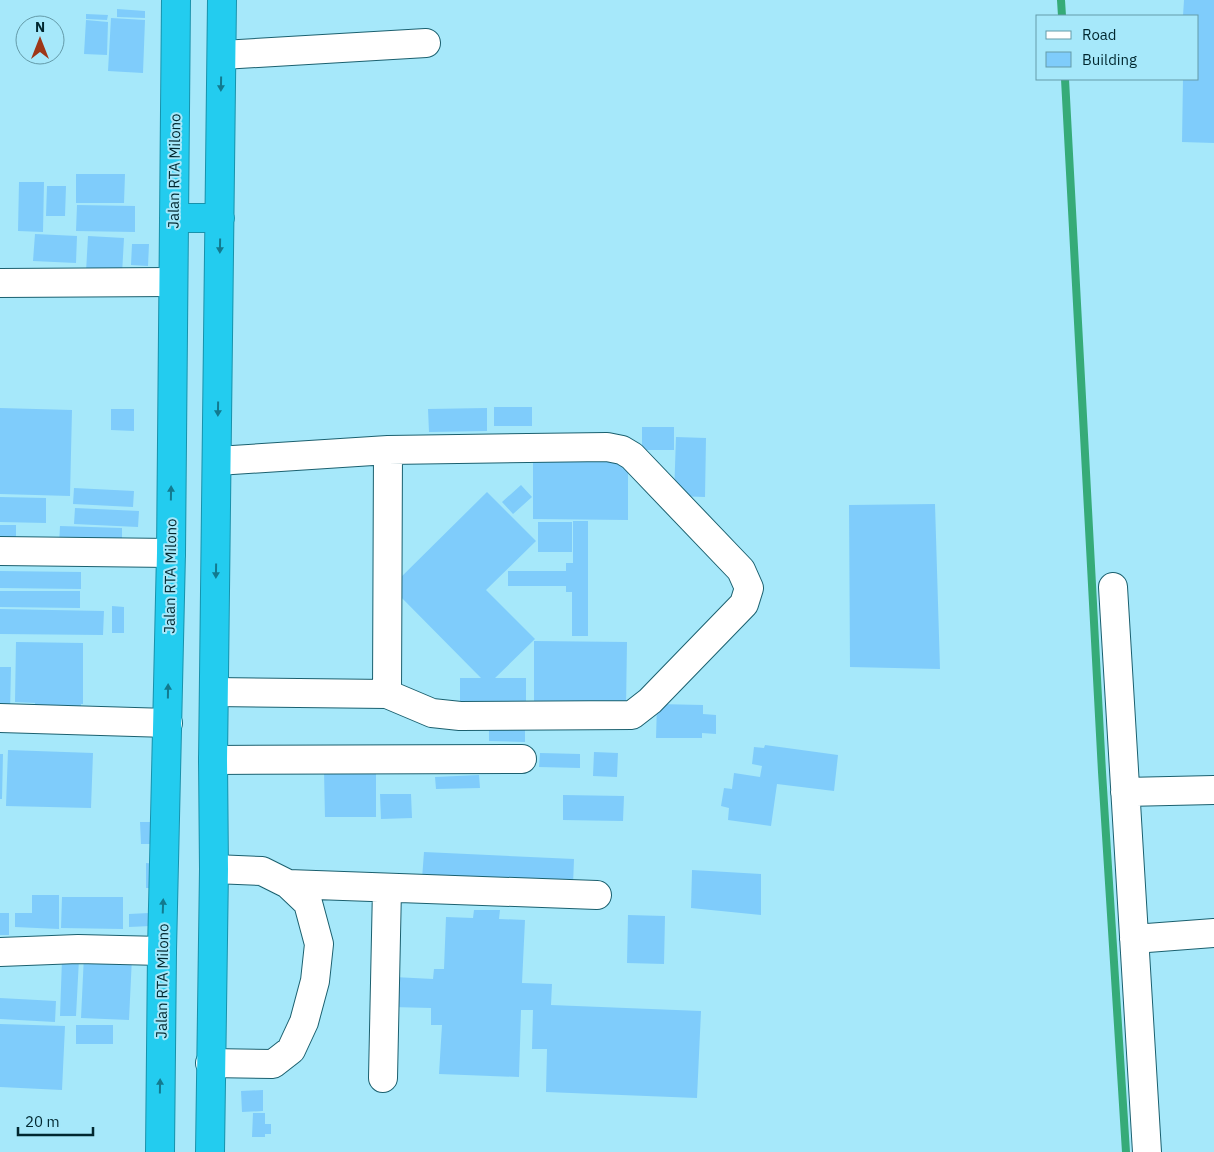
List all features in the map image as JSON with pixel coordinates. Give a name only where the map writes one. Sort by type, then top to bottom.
[{"type":"highway","name":"Jalan RTA Milono","points":[[160,1152],[162,951],[171,553],[176,0]]},
{"type":"highway","points":[[210,1152],[222,0]]},
{"type":"highway","points":[[174,218],[220,218]]},
{"type":"street","points":[[222,55],[426,43]]},
{"type":"street","points":[[0,283],[172,282]]},
{"type":"street","points":[[214,692],[387,694],[432,714],[460,716],[632,715],[650,702],[744,604],[749,588],[741,570],[632,456],[622,450],[607,447],[388,450],[218,461]]},
{"type":"street","points":[[387,694],[388,450]]},
{"type":"street","points":[[0,551],[171,553]]},
{"type":"street","points":[[1113,587],[1147,1152]]},
{"type":"street","points":[[0,718],[168,723]]},
{"type":"street","points":[[213,760],[522,759]]},
{"type":"street","points":[[1125,792],[1214,790]]},
{"type":"street","points":[[210,1064],[273,1064],[290,1050],[304,1022],[315,980],[319,944],[308,903],[288,884],[262,871],[214,869]]},
{"type":"street","points":[[288,884],[597,895]]},
{"type":"street","points":[[383,1078],[387,888]]},
{"type":"street","points":[[1134,939],[1214,933]]},
{"type":"street","points":[[0,952],[78,949],[162,951]]},
{"type":"building","points":[[1184,0],[1214,0],[1214,143],[1182,142],[1183,80],[1199,80],[1199,15],[1183,15]]},
{"type":"building","points":[[117,9],[145,11],[145,18],[117,17]]},
{"type":"building","points":[[86,14],[108,15],[107,20],[86,19]]},
{"type":"building","points":[[111,18],[145,20],[143,73],[108,71]]},
{"type":"building","points":[[86,20],[108,22],[107,55],[84,54]]},
{"type":"building","points":[[76,174],[125,174],[124,203],[76,203]]},
{"type":"building","points":[[19,182],[44,182],[43,232],[18,231]]},
{"type":"building","points":[[47,186],[66,186],[65,216],[46,216]]},
{"type":"building","points":[[77,205],[135,206],[135,232],[76,231]]},
{"type":"building","points":[[35,234],[77,236],[76,263],[33,261]]},
{"type":"building","points":[[88,236],[124,238],[122,274],[86,272]]},
{"type":"building","points":[[132,244],[149,244],[148,266],[131,265]]},
{"type":"building","points":[[494,407],[532,407],[532,426],[494,426]]},
{"type":"building","points":[[0,408],[72,410],[70,496],[0,494]]},
{"type":"building","points":[[487,408],[487,431],[429,432],[428,409]]},
{"type":"building","points":[[111,409],[134,409],[134,431],[111,430]]},
{"type":"building","points":[[642,427],[674,427],[674,450],[642,450]]},
{"type":"building","points":[[676,437],[706,438],[705,497],[674,496]]},
{"type":"building","points":[[533,455],[628,455],[628,520],[533,519]]},
{"type":"building","points":[[521,485],[532,497],[513,514],[502,502]]},
{"type":"building","points":[[74,488],[134,491],[133,507],[73,504]]},
{"type":"building","points":[[487,492],[536,541],[486,590],[535,639],[495,678],[526,678],[526,701],[460,701],[460,678],[481,678],[391,587]]},
{"type":"building","points":[[0,497],[46,498],[46,523],[0,522]]},
{"type":"building","points":[[935,504],[940,669],[850,667],[849,505]]},
{"type":"building","points":[[75,508],[139,511],[138,527],[74,524]]},
{"type":"building","points":[[573,521],[588,521],[588,636],[572,636],[572,592],[566,592],[566,586],[508,586],[508,571],[566,571],[566,563],[573,563]]},
{"type":"building","points":[[538,522],[572,522],[572,552],[538,552]]},
{"type":"building","points":[[0,525],[16,525],[16,545],[0,545]]},
{"type":"building","points":[[60,526],[122,528],[122,547],[59,545]]},
{"type":"building","points":[[0,571],[81,572],[81,589],[0,588]]},
{"type":"building","points":[[0,591],[80,591],[80,608],[0,607]]},
{"type":"building","points":[[112,606],[124,607],[124,633],[112,633]]},
{"type":"building","points":[[0,609],[104,611],[103,635],[0,634]]},
{"type":"building","points":[[534,641],[627,642],[626,709],[534,708]]},
{"type":"building","points":[[16,642],[83,643],[83,704],[81,704],[81,716],[35,716],[35,703],[15,702]]},
{"type":"building","points":[[0,667],[11,667],[10,713],[0,713]]},
{"type":"building","points":[[657,704],[703,705],[703,714],[716,715],[716,734],[702,733],[702,738],[656,738]]},
{"type":"building","points":[[489,723],[525,724],[525,742],[489,741]]},
{"type":"building","points":[[765,745],[838,755],[834,791],[777,784],[771,826],[728,820],[729,808],[721,806],[724,788],[732,789],[734,773],[760,777],[762,766],[752,764],[754,747],[764,748]]},
{"type":"building","points":[[8,750],[93,753],[91,808],[6,806]]},
{"type":"building","points":[[594,752],[618,753],[617,777],[593,776]]},
{"type":"building","points":[[540,753],[580,754],[580,768],[539,767]]},
{"type":"building","points":[[0,754],[3,754],[2,799],[0,799]]},
{"type":"building","points":[[324,771],[376,771],[376,817],[325,817]]},
{"type":"building","points":[[479,775],[480,788],[436,789],[435,777]]},
{"type":"building","points":[[380,794],[411,794],[412,818],[381,819]]},
{"type":"building","points":[[563,795],[624,796],[623,821],[563,820]]},
{"type":"building","points":[[140,822],[153,822],[153,844],[141,844]]},
{"type":"building","points":[[424,852],[574,859],[573,885],[422,879]]},
{"type":"building","points":[[146,863],[157,864],[157,888],[146,888]]},
{"type":"building","points":[[692,870],[761,874],[761,915],[691,908]]},
{"type":"building","points":[[32,895],[59,895],[59,929],[15,927],[15,913],[32,913]]},
{"type":"building","points":[[62,897],[123,897],[123,929],[61,928]]},
{"type":"building","points":[[474,910],[500,910],[499,919],[525,920],[522,983],[552,984],[551,1005],[701,1011],[697,1098],[546,1092],[547,1049],[532,1049],[533,1010],[521,1010],[519,1077],[439,1074],[442,1025],[431,1025],[431,1008],[392,1007],[394,977],[433,979],[434,969],[444,969],[446,917],[473,918]]},
{"type":"building","points":[[0,913],[9,913],[9,935],[0,935]]},
{"type":"building","points":[[149,913],[151,926],[129,927],[129,914]]},
{"type":"building","points":[[628,915],[665,916],[664,964],[627,963]]},
{"type":"building","points":[[84,955],[132,957],[129,1020],[81,1018]]},
{"type":"building","points":[[62,959],[79,959],[76,1016],[60,1016]]},
{"type":"building","points":[[0,998],[56,1001],[55,1022],[0,1019]]},
{"type":"building","points":[[0,1024],[65,1026],[62,1090],[0,1087]]},
{"type":"building","points":[[76,1025],[113,1025],[113,1044],[76,1044]]},
{"type":"building","points":[[263,1090],[263,1111],[242,1112],[241,1091]]},
{"type":"building","points":[[253,1113],[265,1113],[265,1124],[271,1124],[271,1134],[265,1134],[265,1137],[252,1137]]},
{"type":"waterway","points":[[1061,0],[1062,15]]},
{"type":"waterway","points":[[1065,80],[1102,772],[1126,1152]]}]
